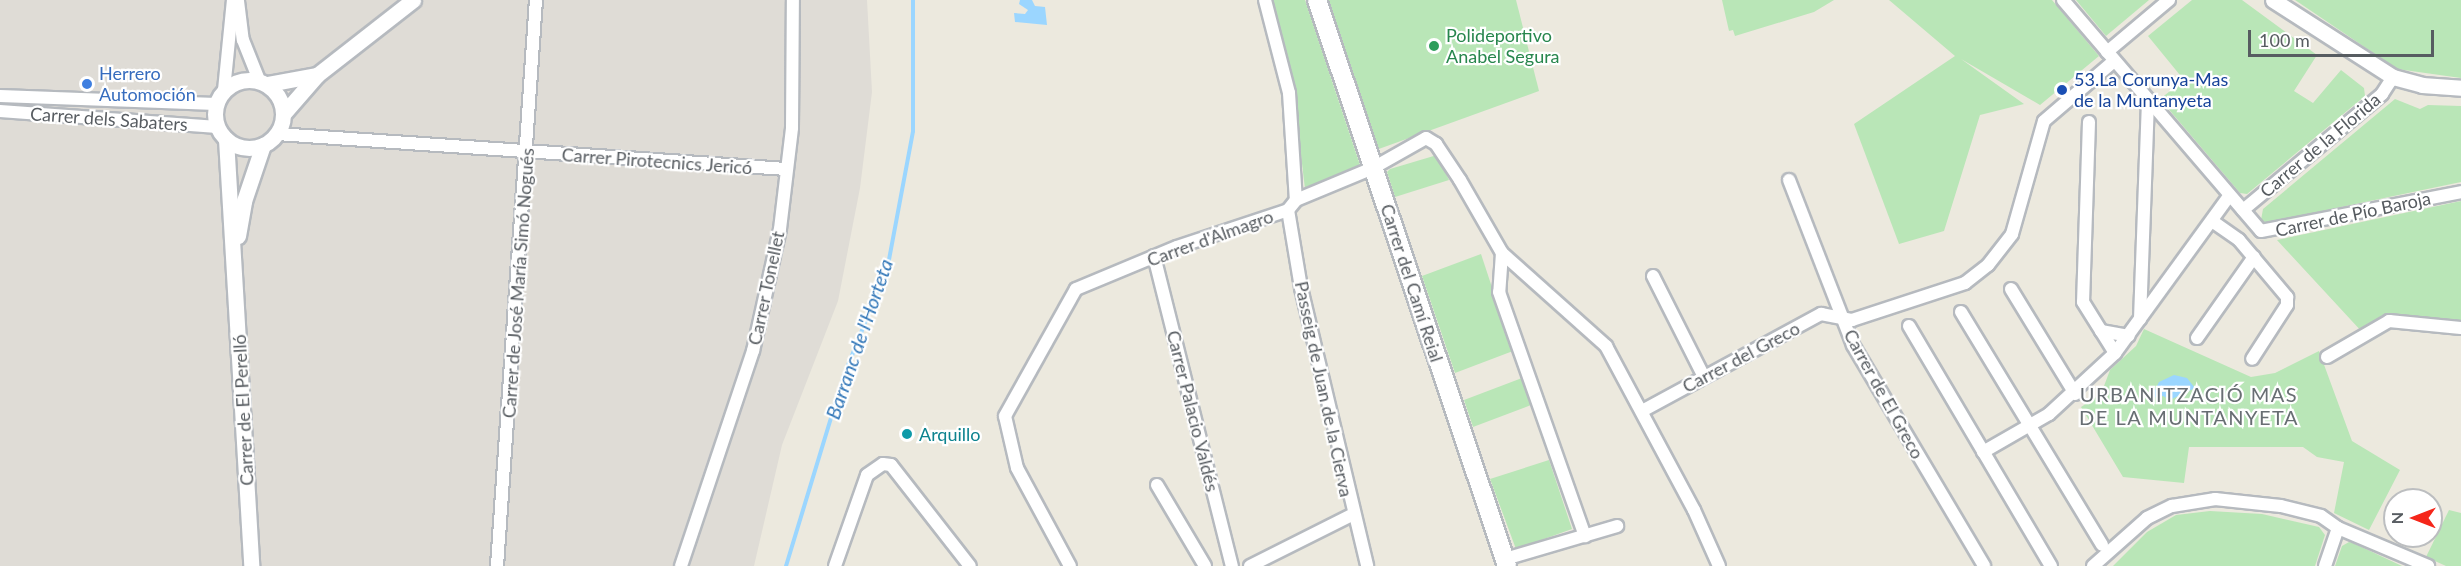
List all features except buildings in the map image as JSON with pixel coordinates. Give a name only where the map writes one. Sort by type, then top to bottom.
[{"type":"main road","name":"Carrer del Camí Reial","points":[[1317,0],[1506,563]]},
{"type":"street","points":[[233,0],[224,90],[216,104],[222,133],[244,148],[263,146],[277,134],[284,113],[317,75],[413,0]]},
{"type":"street","points":[[238,0],[243,40],[263,82],[282,102],[284,113]]},
{"type":"street","name":"Carrer de José María Simó Nogués","points":[[498,566],[528,153],[536,0]]},
{"type":"street","name":"Carrer Tonellet","points":[[681,566],[753,351],[780,229],[792,128],[793,0]]},
{"type":"street","points":[[1265,0],[1289,93],[1296,200]]},
{"type":"street","name":"Carrer de Pío Baroja","points":[[2063,0],[2148,103],[2229,196],[2265,232],[2461,192]]},
{"type":"street","name":"Carrer del Greco","points":[[1642,411],[1821,314],[1852,320],[1930,297],[1965,283],[1988,265],[2012,234],[2044,121],[2169,0]]},
{"type":"street","points":[[2273,0],[2393,77],[2422,85],[2461,88]]},
{"type":"street","points":[[224,90],[240,80],[263,82],[317,75]]},
{"type":"street","name":"Carrer de la Florida","points":[[2243,210],[2382,94],[2393,77]]},
{"type":"street","name":"Carrer dels Sabaters","points":[[0,96],[216,104]]},
{"type":"street","points":[[2140,320],[2148,103]]},
{"type":"street","name":"Carrer dels Sabaters","points":[[0,111],[222,133]]},
{"type":"street","points":[[2089,122],[2084,302],[2115,353]]},
{"type":"street","name":"Carrer de El Perelló","points":[[222,133],[235,254],[251,566]]},
{"type":"street","name":"Carrer Pirotecnics Jericó","points":[[277,134],[786,169]]},
{"type":"street","name":"Carrer d'Almagro","points":[[1070,566],[1017,468],[1005,416],[1076,289],[1155,256],[1288,210],[1296,200],[1373,168],[1426,138],[1436,144],[1502,253]]},
{"type":"street","name":"Carrer de El Perelló","points":[[235,254],[244,201],[263,146]]},
{"type":"street","name":"Carrer de El Greco","points":[[1789,180],[1853,345],[1984,566]]},
{"type":"street","points":[[1983,452],[2030,425],[2075,394],[2115,353],[2229,196]]},
{"type":"street","name":"Passeig de Juan de la Cierva","points":[[1288,210],[1352,514],[1367,566]]},
{"type":"street","points":[[2212,221],[2254,257],[2288,301],[2252,359]]},
{"type":"street","points":[[1502,253],[1606,346],[1642,411],[1719,566]]},
{"type":"street","points":[[1502,253],[1499,292],[1585,536]]},
{"type":"street","name":"Carrer Palacio Valdés","points":[[1155,256],[1232,566]]},
{"type":"street","points":[[2197,338],[2254,257]]},
{"type":"street","points":[[1653,276],[1704,377]]},
{"type":"street","points":[[2011,289],[2075,394]]},
{"type":"street","points":[[1961,312],[2102,545]]},
{"type":"street","points":[[2327,357],[2389,321],[2461,328]]},
{"type":"street","points":[[1909,326],[2051,566]]},
{"type":"street","points":[[2101,331],[2129,336]]},
{"type":"street","points":[[836,566],[867,476],[883,464],[891,465],[970,566]]},
{"type":"street","points":[[1157,485],[1205,566]]},
{"type":"street","points":[[2093,566],[2147,518],[2195,500],[2233,500],[2281,506],[2321,516],[2338,528],[2428,566]]},
{"type":"street","points":[[1252,566],[1352,514]]},
{"type":"street","points":[[1506,563],[1617,526]]},
{"type":"street","points":[[2325,566],[2338,528]]},
{"type":"shaded area","points":[[0,0],[867,0],[872,92],[860,188],[838,301],[782,445],[754,566],[0,566]]},
{"type":"green space","points":[[1269,0],[1305,0],[1362,171],[1305,189],[1295,104]]},
{"type":"green space","name":"Polideportivo Anabel Segura","points":[[1327,0],[1516,0],[1539,91],[1376,150]]},
{"type":"green space","points":[[1722,0],[1834,0],[1814,12],[1735,36],[1733,30],[1729,31]]},
{"type":"green space","points":[[1889,0],[2052,0],[2099,56],[2040,105],[1961,59],[2024,104],[1980,115],[1944,231],[1899,244],[1854,124],[1955,56]]},
{"type":"green space","points":[[2076,0],[2149,0],[2106,36]]},
{"type":"green space","points":[[2192,0],[2242,0],[2317,55],[2294,91],[2313,103],[2341,70],[2364,88],[2365,96],[2247,194],[2240,193],[2160,99],[2184,80],[2148,36]]},
{"type":"green space","points":[[2295,0],[2461,0],[2461,78],[2397,69]]},
{"type":"green space","points":[[2395,99],[2420,109],[2428,105],[2461,106],[2461,182],[2265,223],[2261,220],[2263,209]]},
{"type":"green space","points":[[1437,155],[1449,180],[1395,197],[1387,172],[1390,169]]},
{"type":"green space","points":[[2461,201],[2461,324],[2416,318],[2363,333],[2277,240]]},
{"type":"green space","points":[[1481,254],[1513,351],[1455,373],[1422,276]]},
{"type":"green space","points":[[2144,329],[2251,377],[2275,373],[2319,351],[2352,441],[2400,470],[2391,488],[2383,488],[2383,503],[2369,530],[2334,513],[2344,462],[2317,457],[2303,447],[2189,447],[2184,483],[2123,477],[2081,407],[2101,394],[2110,370],[2136,346]]},
{"type":"green space","points":[[1522,378],[1531,405],[1473,427],[1464,400]]},
{"type":"green space","points":[[1549,460],[1572,529],[1516,549],[1490,479]]},
{"type":"green space","points":[[2449,510],[2461,513],[2461,566],[2446,566],[2426,557],[2430,548],[2443,548],[2443,522]]},
{"type":"green space","points":[[2210,511],[2262,514],[2319,527],[2325,535],[2315,566],[2113,566],[2147,532],[2176,515]]},
{"type":"green space","points":[[2349,542],[2402,566],[2335,566],[2342,546]]},
{"type":"water","points":[[1020,0],[1032,0],[1035,6],[1045,7],[1047,25],[1015,22],[1014,13],[1025,14],[1028,10],[1019,4]]},
{"type":"water","points":[[2174,375],[2187,378],[2195,388],[2170,400],[2163,396],[2151,398],[2159,382]]},
{"type":"waterway","name":"Barranc de l'Horteta","points":[[786,566],[843,378],[888,265],[913,131],[913,0]]},
{"type":"place","name":"Polideportivo Anabel Segura","points":[[1434,46]]},
{"type":"place","name":"Herrero Automoción","points":[[87,84]]},
{"type":"place","name":"53.La Corunya-Mas de la Muntanyeta","points":[[2062,90]]},
{"type":"place","name":"Arquillo","points":[[907,434]]},
{"type":"district","name":"URBANITZACIÓ MAS DE LA MUNTANYETA","points":[[2189,406]]}]
